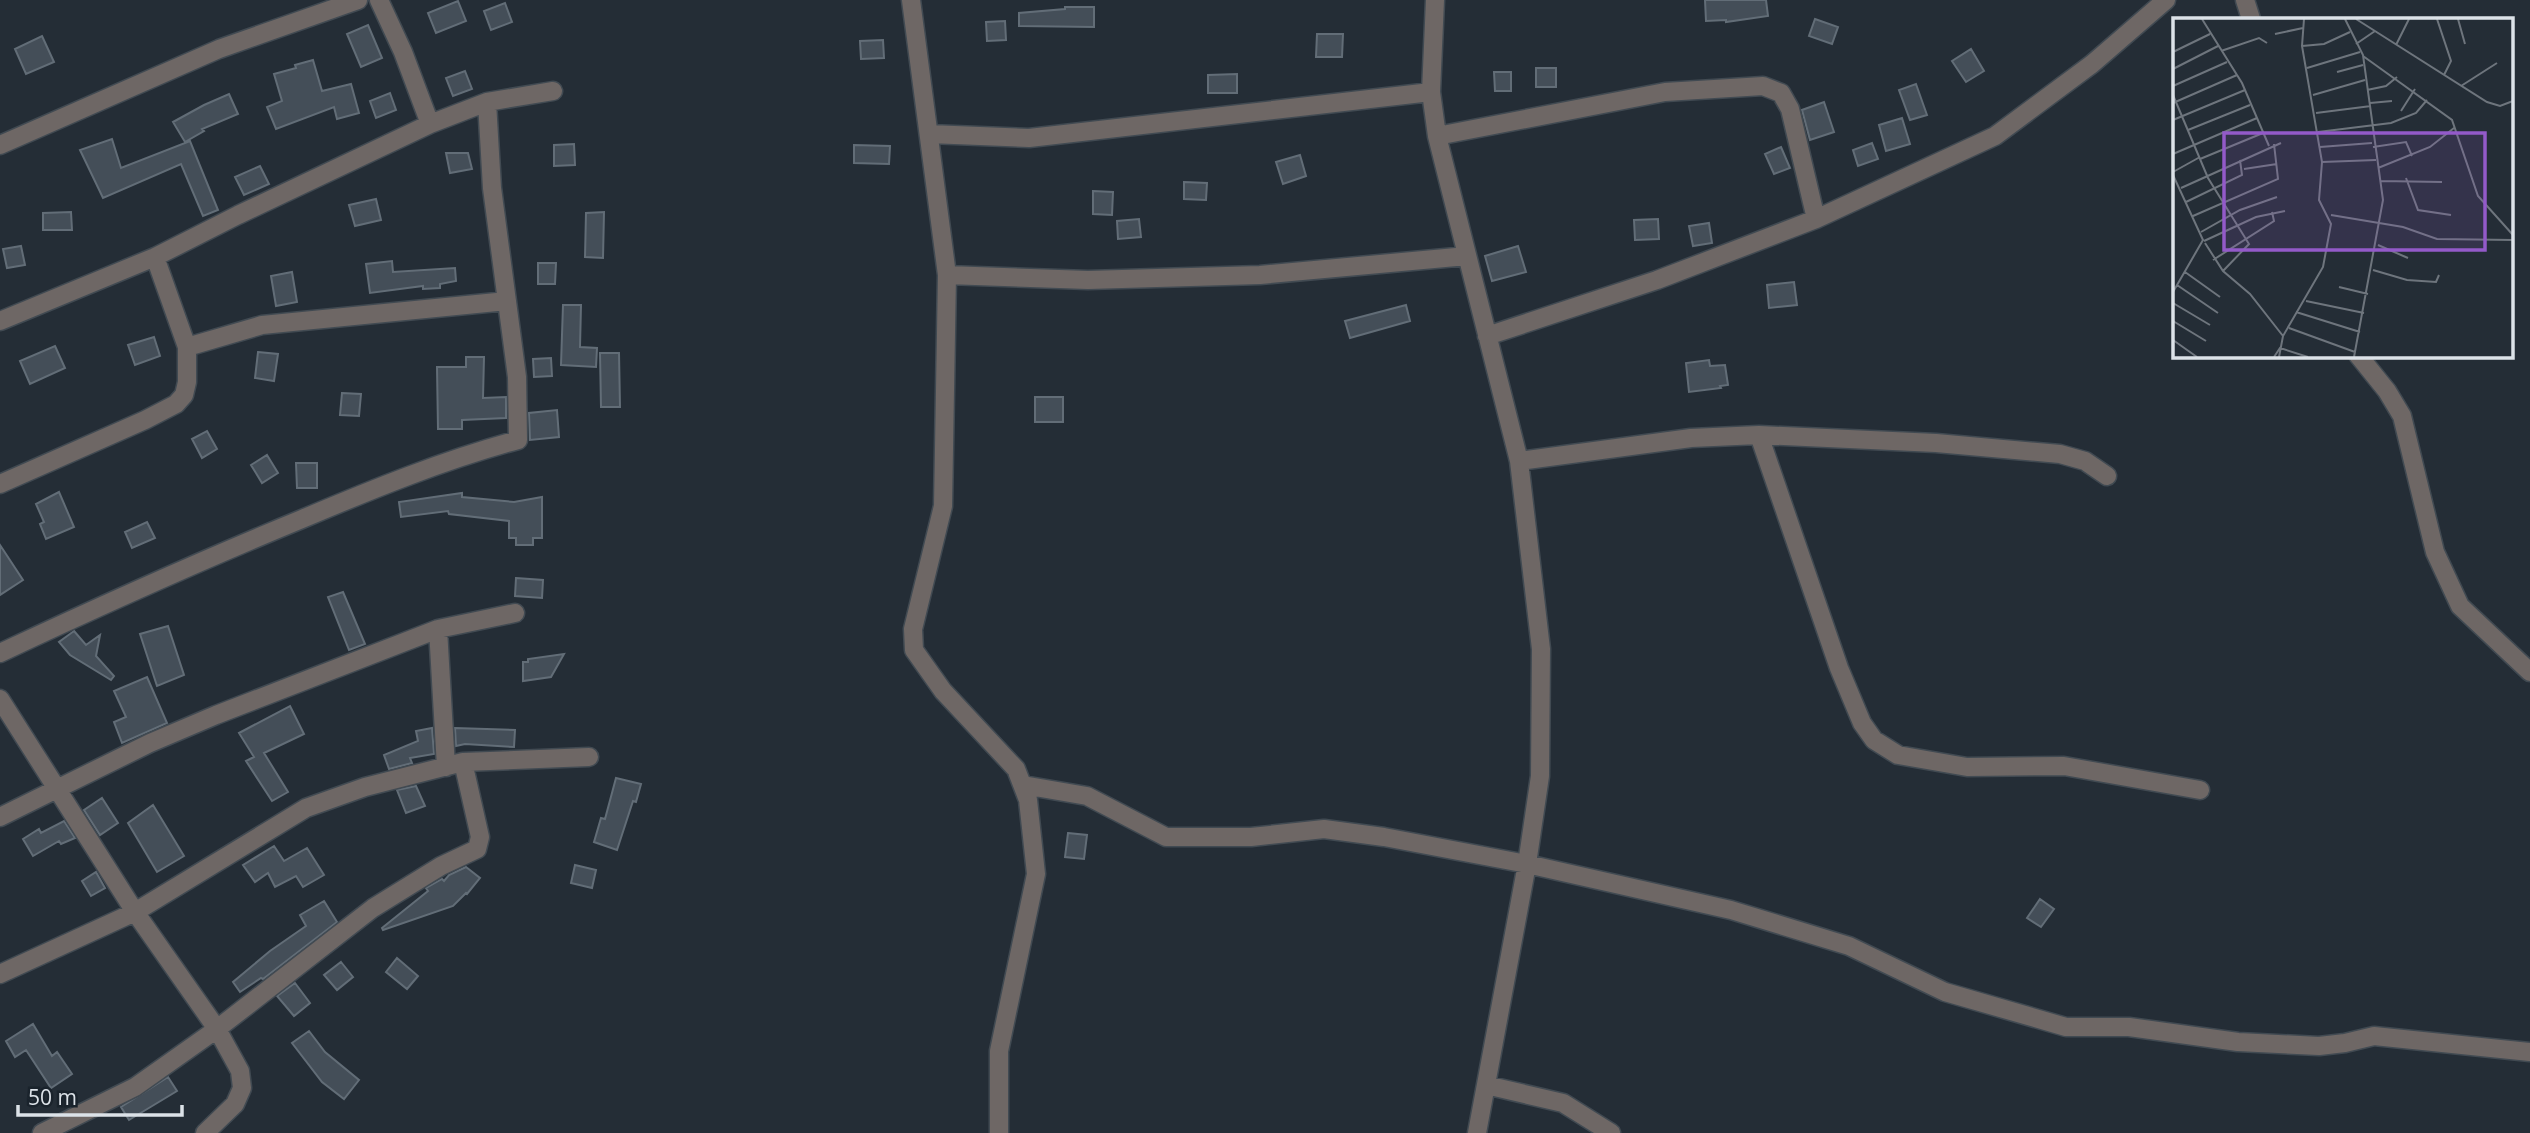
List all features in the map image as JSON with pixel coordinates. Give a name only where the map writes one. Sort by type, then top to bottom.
[{"type":"street","points":[[0,145],[219,49],[358,0]]},
{"type":"street","points":[[379,0],[403,52],[430,124]]},
{"type":"street","points":[[911,0],[947,275],[943,506],[914,629],[914,650],[943,691],[1016,769],[1028,800],[1036,874],[999,1051],[999,1133]]},
{"type":"street","points":[[1435,0],[1431,92],[1437,136],[1520,461],[1541,649],[1540,776],[1527,864],[1477,1133]]},
{"type":"street","points":[[1487,336],[1657,280],[1815,219],[1994,136],[2092,64],[2166,0]]},
{"type":"street","points":[[2245,0],[2251,18]]},
{"type":"street","points":[[1437,136],[1665,92],[1763,86],[1781,93],[1790,109],[1815,219]]},
{"type":"street","points":[[0,321],[155,257],[430,124],[486,102],[553,90]]},
{"type":"street","points":[[929,134],[1030,138],[1431,92]]},
{"type":"street","points":[[0,653],[175,572],[325,509],[465,454],[518,440],[517,377],[492,188],[486,102]]},
{"type":"street","points":[[947,275],[1088,280],[1260,275],[1467,256]]},
{"type":"street","points":[[0,484],[145,420],[176,404],[184,395],[187,382],[187,347],[155,257]]},
{"type":"street","points":[[187,347],[262,325],[507,301]]},
{"type":"street","points":[[2360,357],[2402,416],[2435,552],[2460,606],[2530,672]]},
{"type":"street","points":[[1520,461],[1690,438],[1759,435],[1936,443],[2060,454],[2085,461],[2107,476]]},
{"type":"street","points":[[1759,435],[1839,668],[1862,723],[1874,740],[1898,755],[1955,765],[2064,766],[2200,790]]},
{"type":"street","points":[[0,817],[194,724],[438,629],[515,613]]},
{"type":"street","points":[[42,1133],[135,1087],[217,1029],[373,908],[441,866],[477,849],[480,837],[454,765],[438,629]]},
{"type":"street","points":[[0,699],[135,912],[217,1029],[240,1071],[242,1088],[235,1104],[205,1133]]},
{"type":"street","points":[[0,974],[135,912],[306,808],[365,787],[454,765],[589,757]]},
{"type":"street","points":[[1023,785],[1087,796],[1166,837],[1251,837],[1324,830],[1384,837],[1527,864],[1731,910],[1849,946],[1945,992],[2066,1027],[2129,1027],[2238,1042],[2319,1046],[2374,1036],[2530,1052]]},
{"type":"street","points":[[1486,1085],[1563,1103],[1611,1133]]},
{"type":"building","points":[[1705,0],[1766,0],[1768,16],[1726,22],[1706,21]]},
{"type":"building","points":[[458,1],[466,21],[436,33],[428,13]]},
{"type":"building","points":[[505,3],[512,22],[491,30],[484,11]]},
{"type":"building","points":[[1065,7],[1094,7],[1094,27],[1019,26],[1019,13]]},
{"type":"building","points":[[1815,19],[1838,27],[1832,44],[1809,36]]},
{"type":"building","points":[[1005,21],[1006,40],[987,41],[986,22]]},
{"type":"building","points":[[368,25],[382,58],[361,67],[347,34]]},
{"type":"building","points":[[1317,34],[1343,34],[1342,57],[1316,57]]},
{"type":"building","points":[[42,36],[54,62],[26,74],[15,49]]},
{"type":"building","points":[[883,40],[884,58],[861,59],[860,41]]},
{"type":"building","points":[[1971,49],[1984,71],[1966,82],[1952,61]]},
{"type":"building","points":[[313,60],[322,91],[351,84],[359,113],[337,119],[334,107],[276,129],[267,107],[282,101],[274,74]]},
{"type":"building","points":[[1536,68],[1556,68],[1556,87],[1536,87]]},
{"type":"building","points":[[465,71],[472,89],[453,96],[446,78]]},
{"type":"building","points":[[1494,72],[1511,72],[1511,91],[1495,91]]},
{"type":"building","points":[[1237,74],[1237,93],[1208,93],[1208,75]]},
{"type":"building","points":[[1916,84],[1927,115],[1910,120],[1899,90]]},
{"type":"building","points":[[390,93],[396,110],[376,118],[370,101]]},
{"type":"building","points":[[229,94],[238,114],[202,129],[204,131],[185,142],[173,122]]},
{"type":"building","points":[[1824,102],[1834,132],[1810,140],[1802,110]]},
{"type":"building","points":[[1902,118],[1910,144],[1886,151],[1879,125]]},
{"type":"building","points":[[112,139],[121,168],[190,141],[218,210],[203,216],[181,164],[103,198],[80,150]]},
{"type":"building","points":[[1872,143],[1878,159],[1858,166],[1853,150]]},
{"type":"building","points":[[574,144],[575,165],[554,166],[554,145]]},
{"type":"building","points":[[854,145],[890,146],[889,164],[854,163]]},
{"type":"building","points":[[1781,147],[1790,168],[1774,174],[1765,154]]},
{"type":"building","points":[[446,153],[468,153],[472,169],[450,173]]},
{"type":"building","points":[[1300,155],[1306,176],[1283,184],[1276,162]]},
{"type":"building","points":[[260,166],[269,184],[244,195],[235,177]]},
{"type":"building","points":[[1184,182],[1207,183],[1206,200],[1184,199]]},
{"type":"building","points":[[1093,191],[1113,192],[1112,215],[1093,214]]},
{"type":"building","points":[[376,199],[381,220],[355,226],[349,205]]},
{"type":"building","points":[[71,212],[72,230],[43,230],[43,213]]},
{"type":"building","points":[[604,212],[603,258],[585,257],[586,213]]},
{"type":"building","points":[[1139,219],[1141,237],[1118,239],[1117,221]]},
{"type":"building","points":[[1658,219],[1659,239],[1635,240],[1634,220]]},
{"type":"building","points":[[1709,223],[1712,243],[1693,246],[1689,226]]},
{"type":"building","points":[[21,246],[25,265],[7,268],[3,249]]},
{"type":"building","points":[[1518,246],[1526,272],[1492,281],[1485,256]]},
{"type":"building","points":[[392,261],[393,272],[455,268],[456,281],[440,284],[440,288],[423,289],[423,286],[370,293],[366,264]]},
{"type":"building","points":[[538,263],[556,263],[555,284],[538,284]]},
{"type":"building","points":[[292,272],[297,302],[276,306],[271,276]]},
{"type":"building","points":[[1794,282],[1797,305],[1769,308],[1767,285]]},
{"type":"building","points":[[563,305],[581,305],[580,347],[597,348],[596,367],[561,365]]},
{"type":"building","points":[[1406,305],[1410,321],[1350,338],[1345,321]]},
{"type":"building","points":[[154,337],[160,356],[135,365],[128,345]]},
{"type":"building","points":[[55,346],[65,368],[30,384],[20,361]]},
{"type":"building","points":[[258,352],[278,354],[274,381],[255,378]]},
{"type":"building","points":[[600,353],[619,353],[620,407],[601,407]]},
{"type":"building","points":[[466,357],[484,357],[483,398],[506,397],[506,418],[462,420],[462,429],[438,429],[437,367],[466,367]]},
{"type":"building","points":[[551,358],[552,376],[534,377],[533,359]]},
{"type":"building","points":[[1709,360],[1710,366],[1725,365],[1728,385],[1689,392],[1686,363]]},
{"type":"building","points":[[342,393],[361,394],[359,416],[340,415]]},
{"type":"building","points":[[1035,397],[1063,397],[1063,422],[1035,422]]},
{"type":"building","points":[[557,410],[559,437],[530,440],[529,413]]},
{"type":"building","points":[[207,431],[217,449],[202,458],[192,439]]},
{"type":"building","points":[[267,455],[278,473],[262,483],[251,465]]},
{"type":"building","points":[[296,463],[317,463],[317,488],[297,488]]},
{"type":"building","points":[[59,492],[74,527],[46,539],[40,524],[44,522],[36,504]]},
{"type":"building","points":[[462,493],[462,497],[514,502],[542,497],[542,538],[533,538],[533,545],[516,545],[516,538],[509,538],[509,521],[449,514],[448,511],[401,517],[399,502]]},
{"type":"building","points":[[147,522],[155,538],[132,548],[125,532]]},
{"type":"building","points":[[0,545],[23,580],[0,595]]},
{"type":"building","points":[[516,578],[543,580],[542,598],[515,596]]},
{"type":"building","points":[[343,592],[365,644],[349,650],[328,597]]},
{"type":"building","points":[[168,626],[184,675],[157,686],[140,634]]},
{"type":"building","points":[[74,631],[86,645],[100,635],[96,656],[114,676],[111,680],[70,655],[59,642]]},
{"type":"building","points":[[564,654],[551,677],[523,681],[523,662]]},
{"type":"building","points":[[147,677],[167,723],[122,743],[114,722],[126,717],[114,691]]},
{"type":"building","points":[[290,706],[304,734],[264,753],[288,792],[272,801],[246,761],[254,757],[239,733]]},
{"type":"building","points":[[432,728],[434,754],[410,758],[412,763],[389,769],[384,755],[418,741],[416,731]]},
{"type":"building","points":[[455,728],[515,730],[514,747],[465,744],[456,746]]},
{"type":"building","points":[[616,778],[641,784],[617,850],[594,842],[601,818],[605,819]]},
{"type":"building","points":[[416,786],[425,806],[406,813],[397,790]]},
{"type":"building","points":[[102,798],[118,823],[100,835],[84,810]]},
{"type":"building","points":[[153,805],[184,856],[157,872],[128,823]]},
{"type":"building","points":[[64,821],[75,838],[61,844],[59,841],[33,856],[23,839],[39,829],[41,833]]},
{"type":"building","points":[[1068,833],[1087,835],[1084,859],[1065,857]]},
{"type":"building","points":[[274,846],[284,861],[307,848],[324,875],[303,887],[296,876],[275,887],[268,873],[255,882],[243,865]]},
{"type":"building","points":[[575,865],[596,870],[592,888],[571,883]]},
{"type":"building","points":[[466,867],[480,878],[453,906],[383,930],[382,928],[428,891],[426,888],[442,879],[444,881],[449,875]]},
{"type":"building","points":[[96,872],[105,888],[91,896],[82,881]]},
{"type":"building","points":[[2040,899],[2054,909],[2041,927],[2027,918]]},
{"type":"building","points":[[324,901],[337,922],[263,979],[240,992],[233,982],[306,926],[300,915]]},
{"type":"building","points":[[397,958],[418,976],[407,989],[386,972]]},
{"type":"building","points":[[341,962],[353,977],[337,990],[324,975]]},
{"type":"building","points":[[295,983],[310,1003],[294,1016],[277,996]]},
{"type":"building","points":[[33,1024],[52,1056],[57,1052],[72,1074],[51,1088],[26,1050],[15,1057],[6,1041]]},
{"type":"building","points":[[309,1031],[325,1052],[359,1080],[344,1099],[322,1082],[292,1043]]},
{"type":"building","points":[[168,1077],[177,1091],[129,1120],[121,1107]]}]
